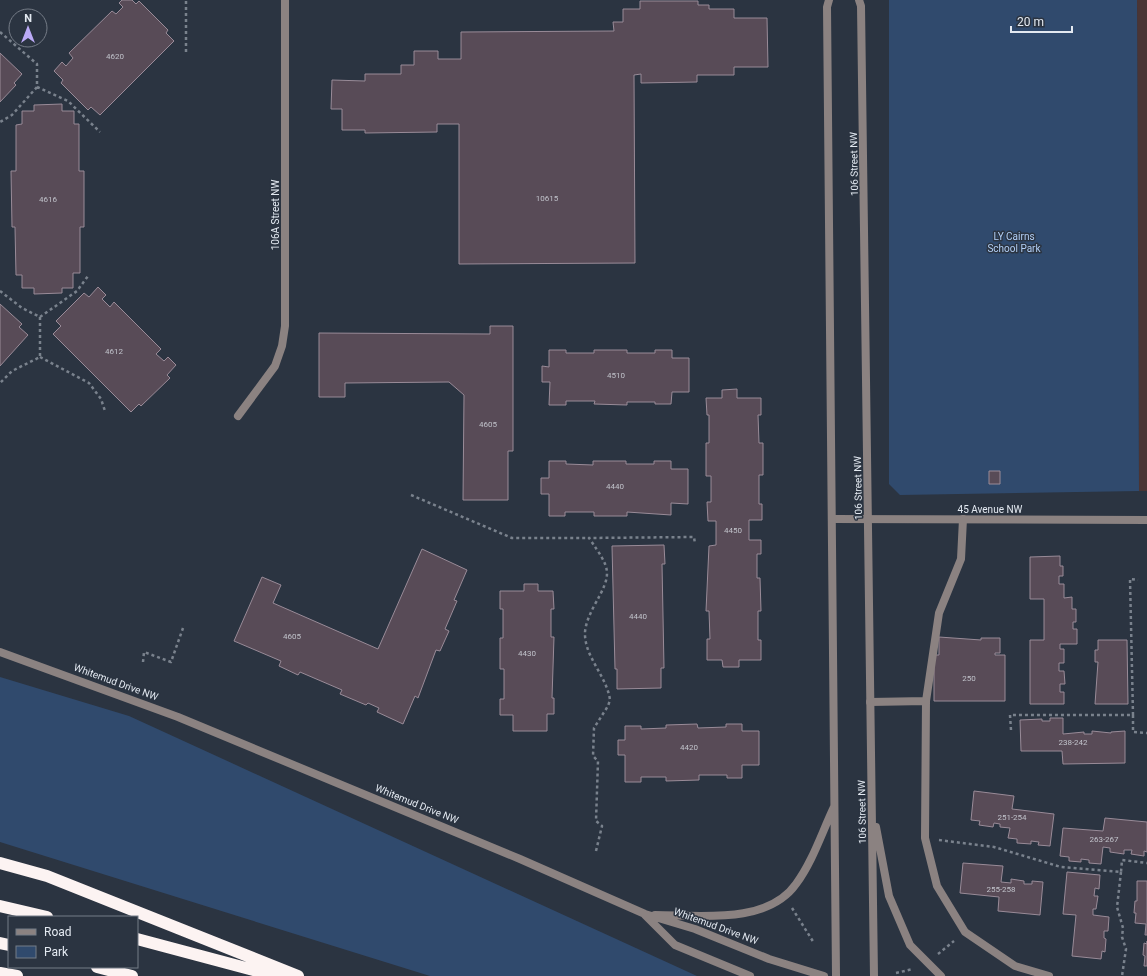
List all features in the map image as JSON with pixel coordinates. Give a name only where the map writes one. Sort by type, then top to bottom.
[{"type":"highway","points":[[0,863],[47,876],[298,976]]},
{"type":"highway","points":[[0,906],[43,916]]},
{"type":"highway","points":[[138,939],[276,976]]},
{"type":"highway","points":[[102,968],[132,976]]},
{"type":"highway","points":[[0,973],[18,976]]},
{"type":"street","name":"106A Street NW","points":[[238,416],[275,366],[282,346],[285,326],[286,0]]},
{"type":"street","points":[[829,0],[827,7],[836,976]]},
{"type":"street","name":"106 Street NW","points":[[858,0],[861,6],[874,976]]},
{"type":"street","name":"45 Avenue NW","points":[[832,519],[1147,520]]},
{"type":"street","points":[[963,519],[961,559],[939,613],[926,701],[925,838],[937,886],[965,932],[1015,966],[1049,976]]},
{"type":"street","name":"Whitemud Drive NW","points":[[0,652],[178,717],[520,859],[644,914],[695,929],[769,959],[824,976]]},
{"type":"street","points":[[870,702],[926,701]]},
{"type":"street","points":[[644,914],[739,914],[757,911],[784,898],[796,884],[807,864],[835,805]]},
{"type":"street","points":[[872,807],[889,896],[910,945],[941,976]]},
{"type":"street","points":[[644,914],[675,944],[750,976]]},
{"type":"path","points":[[186,0],[186,52]]},
{"type":"path","points":[[0,32],[37,64],[37,87],[12,115],[0,122]]},
{"type":"path","points":[[37,87],[68,101],[100,132]]},
{"type":"path","points":[[40,317],[77,291],[88,276]]},
{"type":"path","points":[[0,291],[22,308],[40,317]]},
{"type":"path","points":[[40,317],[40,357]]},
{"type":"path","points":[[0,384],[12,371],[40,357]]},
{"type":"path","points":[[40,357],[89,383],[101,399],[106,411]]},
{"type":"path","points":[[411,495],[512,538],[694,538],[694,544]]},
{"type":"path","points":[[589,538],[601,554],[609,573],[603,590],[588,618],[585,632],[589,650],[606,686],[610,700],[592,733],[592,756],[598,761],[596,821],[602,826],[596,851]]},
{"type":"path","points":[[1138,580],[1130,579],[1133,732],[1147,733]]},
{"type":"path","points":[[143,662],[144,652],[171,662],[183,628]]},
{"type":"path","points":[[1011,730],[1010,715],[1133,715]]},
{"type":"path","points":[[925,838],[994,847],[1061,866],[1121,872]]},
{"type":"path","points":[[1122,976],[1126,949],[1122,937],[1123,928],[1117,907],[1122,860],[1147,863]]},
{"type":"path","points":[[791,908],[814,943]]},
{"type":"path","points":[[935,956],[965,932]]},
{"type":"path","points":[[896,973],[918,968]]},
{"type":"shaded area","points":[[1137,0],[1147,0],[1147,491],[1139,491]]},
{"type":"green space","name":"LY Cairns School Park","points":[[889,0],[1137,0],[1139,491],[900,495],[889,484]]},
{"type":"green space","points":[[0,677],[129,716],[697,976],[430,976],[0,842]]},
{"type":"building","points":[[122,0],[132,0],[136,4],[139,1],[168,30],[166,33],[174,41],[100,115],[91,107],[88,110],[61,83],[63,80],[54,71],[62,62],[66,66],[73,58],[69,53],[112,11],[116,14],[123,7],[119,3]]},
{"type":"building","points":[[640,1],[698,1],[698,5],[709,5],[709,9],[734,9],[734,18],[767,18],[768,67],[734,67],[734,75],[697,75],[697,82],[641,83],[641,74],[634,75],[635,263],[459,264],[459,124],[437,124],[437,132],[365,133],[365,130],[342,130],[342,109],[331,109],[332,80],[365,81],[365,74],[401,74],[401,65],[414,65],[414,51],[438,51],[438,59],[461,59],[461,32],[614,31],[613,22],[623,22],[623,9],[640,9]]},
{"type":"building","points":[[0,53],[22,74],[14,83],[16,85],[0,102]]},
{"type":"building","points":[[62,104],[62,111],[74,111],[74,124],[79,124],[79,171],[84,171],[84,227],[80,227],[80,273],[73,273],[73,288],[62,288],[62,293],[34,294],[34,288],[22,288],[22,275],[16,275],[15,227],[12,227],[11,171],[16,171],[16,125],[22,124],[22,111],[34,111],[34,105]]},
{"type":"building","points":[[98,287],[106,295],[102,299],[110,307],[114,302],[161,349],[156,354],[164,361],[168,357],[176,365],[167,375],[170,378],[141,406],[139,404],[131,412],[53,334],[61,326],[56,321],[84,293],[89,297]]},
{"type":"building","points":[[0,304],[22,324],[19,327],[28,335],[0,366]]},
{"type":"building","points":[[490,326],[513,326],[513,451],[508,451],[508,500],[463,500],[464,395],[449,382],[345,383],[345,397],[319,397],[319,333],[490,334]]},
{"type":"building","points":[[549,350],[566,350],[566,353],[594,353],[594,350],[627,350],[627,353],[655,353],[655,350],[672,350],[672,358],[689,358],[689,392],[672,392],[671,404],[655,404],[655,402],[627,402],[627,405],[594,404],[595,401],[566,401],[566,405],[549,405],[550,382],[542,382],[542,366],[549,367]]},
{"type":"building","points":[[737,389],[737,398],[761,398],[761,415],[758,415],[759,443],[763,443],[763,475],[759,475],[759,504],[762,504],[762,520],[749,520],[749,540],[761,540],[761,554],[757,554],[757,578],[760,578],[761,611],[758,611],[758,640],[761,640],[761,660],[739,660],[739,667],[723,667],[722,660],[707,660],[707,639],[710,639],[709,611],[706,611],[709,546],[716,545],[716,521],[708,521],[707,502],[711,502],[711,476],[706,476],[706,443],[709,443],[709,415],[707,415],[706,398],[722,398],[722,390]]},
{"type":"building","points":[[549,461],[566,461],[566,464],[593,465],[593,461],[626,461],[626,464],[654,464],[654,461],[671,461],[671,469],[688,469],[688,504],[671,503],[671,515],[627,512],[627,516],[594,516],[594,512],[565,512],[565,516],[549,516],[549,494],[541,494],[541,478],[549,478]]},
{"type":"building","points":[[989,471],[1000,471],[1000,484],[989,484]]},
{"type":"building","points":[[664,545],[665,564],[662,564],[664,668],[661,668],[661,688],[617,689],[617,669],[615,669],[612,546]]},
{"type":"building","points":[[422,549],[467,570],[454,600],[457,601],[445,629],[449,631],[440,651],[436,650],[418,698],[415,696],[403,724],[377,712],[379,708],[368,703],[366,705],[340,694],[342,690],[300,672],[298,675],[279,666],[281,661],[234,641],[262,577],[281,585],[273,603],[378,649]]},
{"type":"building","points":[[1060,556],[1060,566],[1063,566],[1063,576],[1059,576],[1059,584],[1064,584],[1064,598],[1072,597],[1072,609],[1076,609],[1076,622],[1073,622],[1073,629],[1077,629],[1077,644],[1060,644],[1060,649],[1064,649],[1064,663],[1059,663],[1059,671],[1064,671],[1065,684],[1060,684],[1060,692],[1064,692],[1064,704],[1030,704],[1030,640],[1044,640],[1044,599],[1030,599],[1030,557]]},
{"type":"building","points":[[524,584],[538,584],[538,591],[553,591],[554,609],[551,609],[551,637],[554,637],[552,698],[554,698],[554,714],[547,714],[547,731],[513,731],[513,715],[500,715],[500,699],[504,699],[504,669],[500,669],[500,638],[503,638],[503,609],[500,609],[500,591],[524,591]]},
{"type":"building","points":[[939,637],[981,640],[981,638],[1000,638],[1000,653],[995,653],[995,655],[1005,655],[1005,701],[934,701],[934,655],[939,655]]},
{"type":"building","points":[[1098,640],[1127,640],[1128,704],[1095,704],[1098,662],[1095,662],[1095,650],[1098,650]]},
{"type":"building","points":[[1050,718],[1063,718],[1063,734],[1084,732],[1084,734],[1092,734],[1092,731],[1111,733],[1125,731],[1125,763],[1063,764],[1062,751],[1021,751],[1020,720],[1042,719],[1042,721],[1050,721]]},
{"type":"building","points":[[697,724],[698,728],[726,727],[726,724],[742,724],[742,731],[759,731],[759,765],[742,765],[742,778],[727,778],[727,775],[699,775],[699,780],[666,781],[666,777],[641,777],[641,782],[625,782],[625,755],[618,755],[618,740],[625,740],[625,726],[641,726],[641,729],[666,728],[666,725]]},
{"type":"building","points":[[974,791],[1014,796],[1012,809],[1054,814],[1050,846],[1038,845],[1039,842],[1031,841],[1031,844],[1017,843],[1017,839],[1008,838],[1010,828],[1000,827],[1000,824],[994,823],[993,827],[979,825],[980,821],[971,820]]},
{"type":"building","points":[[1105,818],[1147,822],[1147,852],[1144,851],[1144,856],[1131,854],[1132,850],[1124,850],[1124,854],[1110,852],[1110,848],[1103,847],[1101,864],[1089,863],[1089,860],[1081,859],[1081,862],[1069,861],[1069,857],[1060,856],[1063,828],[1103,831]]},
{"type":"building","points":[[963,863],[1003,866],[1001,882],[1011,883],[1011,879],[1024,881],[1024,884],[1032,884],[1032,881],[1043,882],[1040,915],[998,911],[999,897],[960,893]]},
{"type":"building","points":[[1067,872],[1100,875],[1099,889],[1095,888],[1094,896],[1098,896],[1096,909],[1093,909],[1093,915],[1109,917],[1108,931],[1104,931],[1104,938],[1106,939],[1105,952],[1102,951],[1101,959],[1072,956],[1076,915],[1063,914]]},
{"type":"building","points":[[1137,881],[1147,881],[1147,935],[1145,935],[1146,924],[1135,923],[1136,913],[1134,913],[1135,901],[1137,901]]},
{"type":"building","points":[[1144,943],[1147,944],[1147,966],[1144,966]]}]
